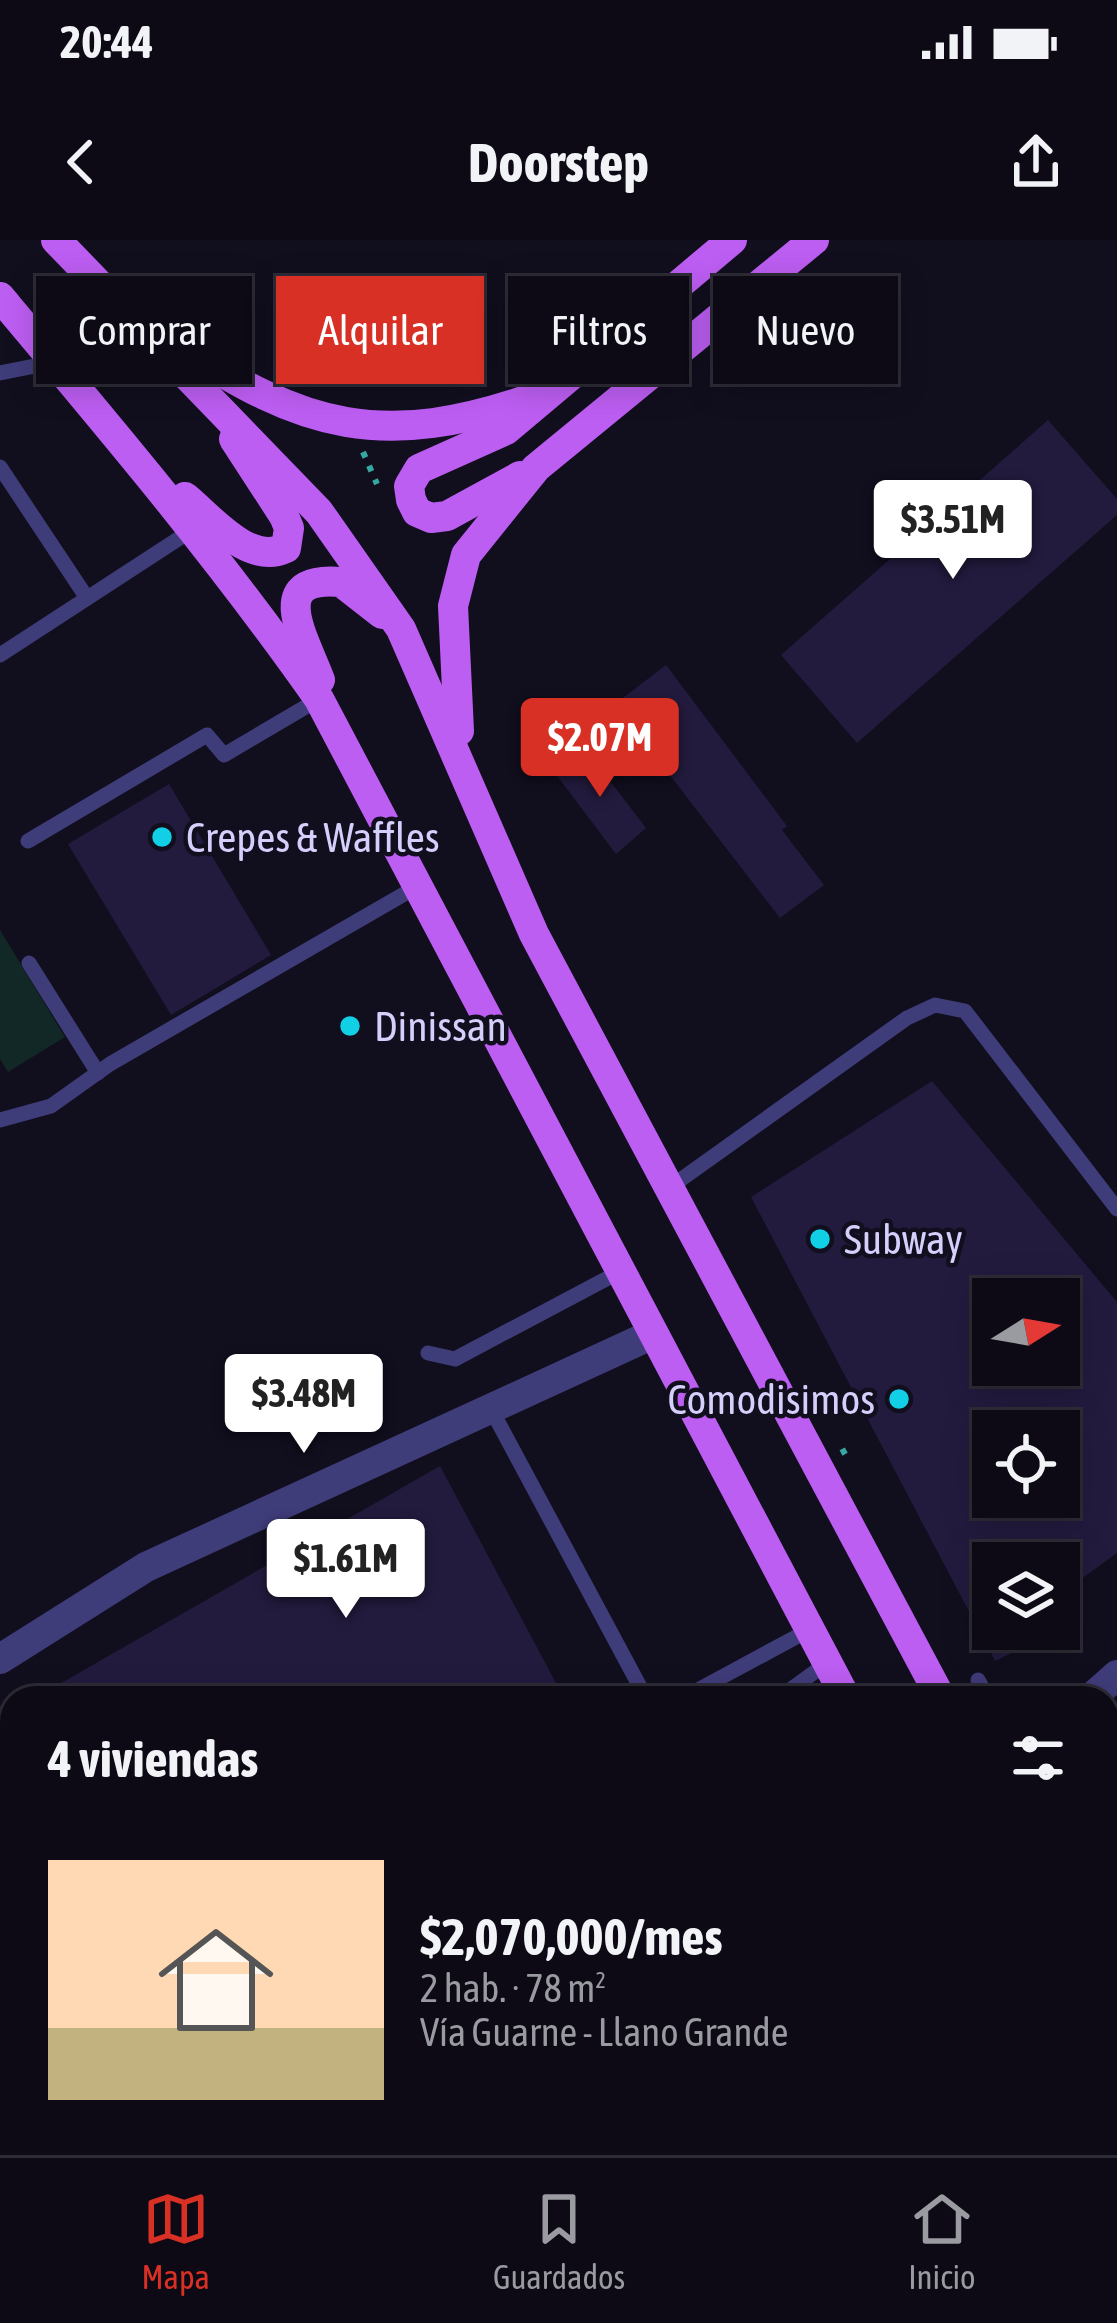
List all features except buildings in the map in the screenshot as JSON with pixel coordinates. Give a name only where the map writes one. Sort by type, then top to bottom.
[{"type":"main road","points":[[56,240],[91,276]]},
{"type":"main road","points":[[732,240],[506,430],[419,469],[410,486],[417,512],[431,518],[447,516],[536,467],[814,240]]},
{"type":"main road","points":[[0,298],[36,340]]},
{"type":"main road","points":[[74,384],[195,528],[319,699],[839,1686]]},
{"type":"main road","points":[[197,384],[320,512],[401,628],[534,934],[935,1686]]},
{"type":"main road","points":[[236,384],[287,409],[335,422],[385,426],[493,412],[552,391]]},
{"type":"main road","points":[[134,455],[248,548],[268,553],[286,548],[290,528],[284,516],[200,387]]},
{"type":"main road","points":[[464,767],[454,703],[453,606],[466,555],[536,467]]},
{"type":"main road","points":[[343,742],[294,611],[298,592],[307,584],[341,582],[401,628]]},
{"type":"street","points":[[0,1659],[146,1567],[653,1334]]},
{"type":"lane","points":[[0,373],[36,366]]},
{"type":"lane","points":[[0,467],[87,598]]},
{"type":"lane","points":[[0,655],[195,528]]},
{"type":"lane","points":[[28,842],[207,735],[224,755],[319,699]]},
{"type":"lane","points":[[0,1120],[51,1106],[98,1073],[418,886]]},
{"type":"lane","points":[[29,963],[98,1073]]},
{"type":"lane","points":[[669,1188],[907,1018],[935,1006],[965,1011],[1117,1209]]},
{"type":"lane","points":[[1076,1150],[1117,1189]]},
{"type":"lane","points":[[428,1353],[455,1359],[620,1271]]},
{"type":"lane","points":[[490,1407],[640,1686]]},
{"type":"lane","points":[[705,1686],[809,1630]]},
{"type":"lane","points":[[795,1686],[827,1663]]},
{"type":"lane","points":[[978,1680],[981,1686]]},
{"type":"green space","points":[[0,930],[65,1037],[8,1072],[0,1059]]},
{"type":"place","name":"Crepes & Waffles","points":[[162,837]]},
{"type":"place","name":"Dinissan","points":[[350,1026]]},
{"type":"place","name":"Subway","points":[[820,1239]]},
{"type":"place","name":"Comodisimos","points":[[899,1399]]}]
